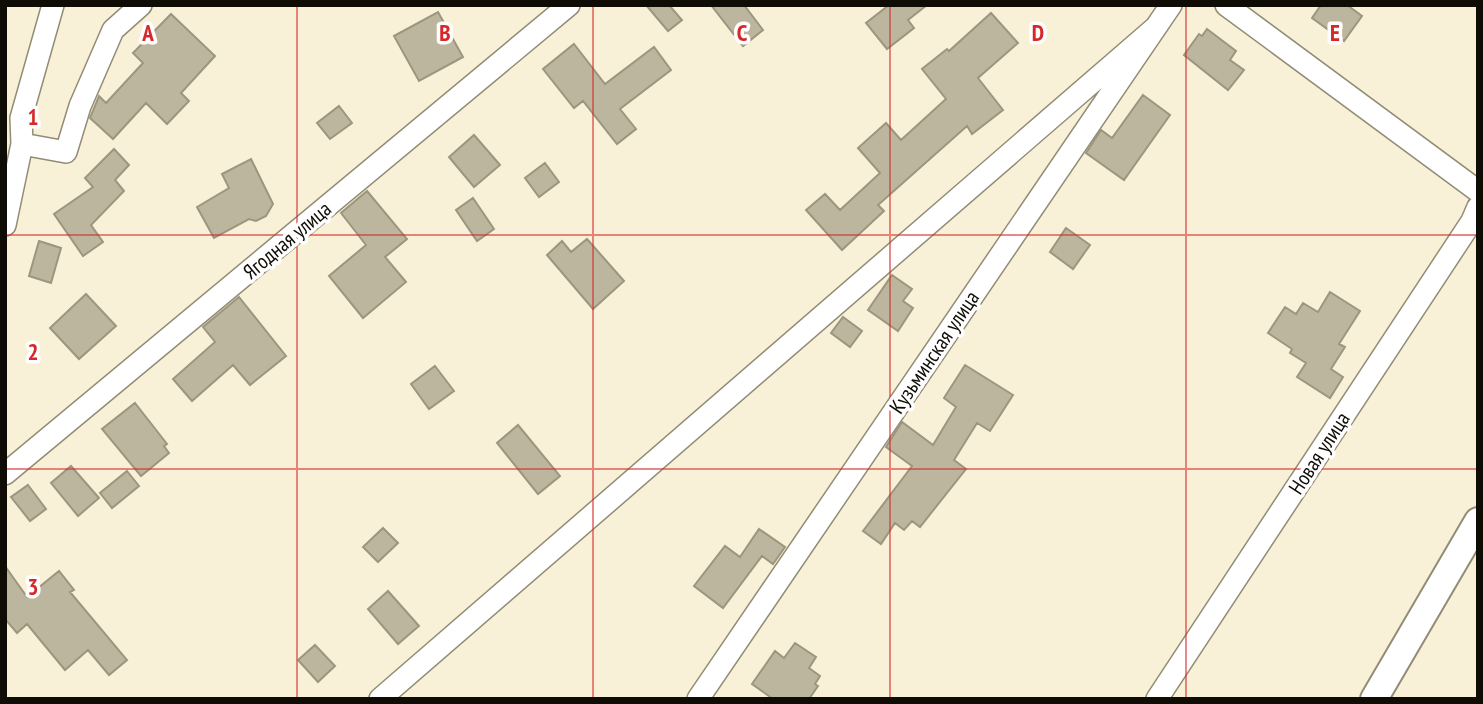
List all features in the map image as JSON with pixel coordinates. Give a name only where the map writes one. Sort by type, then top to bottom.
[{"type":"street","points":[[5,225],[22,144],[13,118],[53,5]]},
{"type":"street","points":[[22,144],[66,152],[80,106],[113,30],[141,5]]},
{"type":"street","name":"Ягодная улица","points":[[5,474],[569,5]]},
{"type":"street","name":"Кузьминская улица","points":[[698,699],[1171,5]]},
{"type":"street","points":[[1226,5],[1478,191]]},
{"type":"street","points":[[380,699],[1156,27]]},
{"type":"street","name":"Новая улица","points":[[1157,699],[1476,218]]},
{"type":"street","points":[[1374,699],[1478,521]]},
{"type":"building","points":[[646,5],[669,5],[682,20],[668,31]]},
{"type":"building","points":[[711,5],[744,5],[763,30],[743,46]]},
{"type":"building","points":[[889,5],[927,5],[908,20],[914,28],[887,49],[866,23]]},
{"type":"building","points":[[1321,5],[1347,5],[1362,16],[1344,41],[1312,18]]},
{"type":"building","points":[[438,12],[463,57],[419,81],[394,36]]},
{"type":"building","points":[[991,13],[1018,43],[978,78],[1003,110],[972,134],[967,126],[878,205],[884,211],[842,250],[806,210],[825,194],[840,210],[880,173],[858,148],[886,123],[901,140],[946,99],[922,69],[947,49],[949,51]]},
{"type":"building","points":[[171,14],[215,56],[181,93],[189,101],[167,124],[146,103],[113,139],[90,118],[99,96],[106,103],[143,63],[133,53]]},
{"type":"building","points":[[1207,29],[1236,51],[1230,60],[1244,70],[1228,90],[1184,55],[1199,34],[1202,36]]},
{"type":"building","points":[[574,44],[605,84],[654,47],[671,70],[620,109],[636,129],[617,144],[583,101],[574,108],[543,69]]},
{"type":"building","points":[[1143,95],[1170,115],[1124,180],[1086,153],[1101,130],[1112,138]]},
{"type":"building","points":[[339,106],[352,123],[330,139],[317,123]]},
{"type":"building","points":[[474,135],[500,165],[474,187],[449,157]]},
{"type":"building","points":[[114,149],[129,165],[115,180],[124,191],[91,225],[103,242],[83,256],[54,214],[93,187],[85,178]]},
{"type":"building","points":[[251,159],[273,204],[266,216],[256,221],[249,219],[214,238],[197,207],[229,188],[222,174]]},
{"type":"building","points":[[545,163],[559,182],[539,197],[525,178]]},
{"type":"building","points":[[367,191],[407,239],[385,257],[406,282],[363,318],[329,276],[366,245],[341,213]]},
{"type":"building","points":[[473,198],[494,229],[477,241],[456,210]]},
{"type":"building","points":[[1066,228],[1090,245],[1073,269],[1050,252]]},
{"type":"building","points":[[587,239],[624,281],[593,309],[547,255],[562,241],[571,252]]},
{"type":"building","points":[[39,241],[61,248],[51,283],[29,276]]},
{"type":"building","points":[[892,275],[912,289],[903,301],[913,308],[898,331],[868,310]]},
{"type":"building","points":[[1330,292],[1360,311],[1339,344],[1345,347],[1331,369],[1343,377],[1330,398],[1297,377],[1306,363],[1290,353],[1292,349],[1268,333],[1285,307],[1296,314],[1303,303],[1318,312]]},
{"type":"building","points":[[86,294],[116,326],[79,359],[50,328]]},
{"type":"building","points":[[239,297],[286,356],[250,385],[233,365],[192,401],[173,379],[215,342],[203,327]]},
{"type":"building","points":[[843,317],[862,331],[850,347],[831,333]]},
{"type":"building","points":[[965,365],[1013,395],[990,431],[977,423],[954,460],[966,469],[920,527],[912,521],[904,530],[895,523],[881,544],[863,531],[912,466],[886,447],[902,422],[933,445],[956,407],[944,398]]},
{"type":"building","points":[[435,366],[454,391],[429,409],[411,384]]},
{"type":"building","points":[[135,403],[167,444],[164,446],[169,453],[141,476],[102,429]]},
{"type":"building","points":[[518,425],[560,476],[538,494],[497,443]]},
{"type":"building","points":[[71,466],[99,498],[78,516],[51,483]]},
{"type":"building","points":[[127,471],[139,486],[112,508],[100,493]]},
{"type":"building","points":[[28,485],[46,509],[30,521],[11,497]]},
{"type":"building","points":[[383,528],[398,543],[378,562],[363,547]]},
{"type":"building","points":[[759,529],[785,547],[773,564],[762,556],[723,608],[694,586],[725,546],[740,557]]},
{"type":"building","points":[[5,566],[27,597],[59,571],[74,590],[70,592],[127,660],[109,675],[88,650],[65,670],[27,624],[17,633],[5,619]]},
{"type":"building","points":[[388,591],[419,626],[398,644],[368,609]]},
{"type":"building","points":[[795,643],[816,657],[809,668],[820,676],[815,684],[818,686],[809,699],[773,699],[752,684],[775,651],[784,658]]},
{"type":"building","points":[[315,645],[335,666],[318,682],[298,660]]}]
